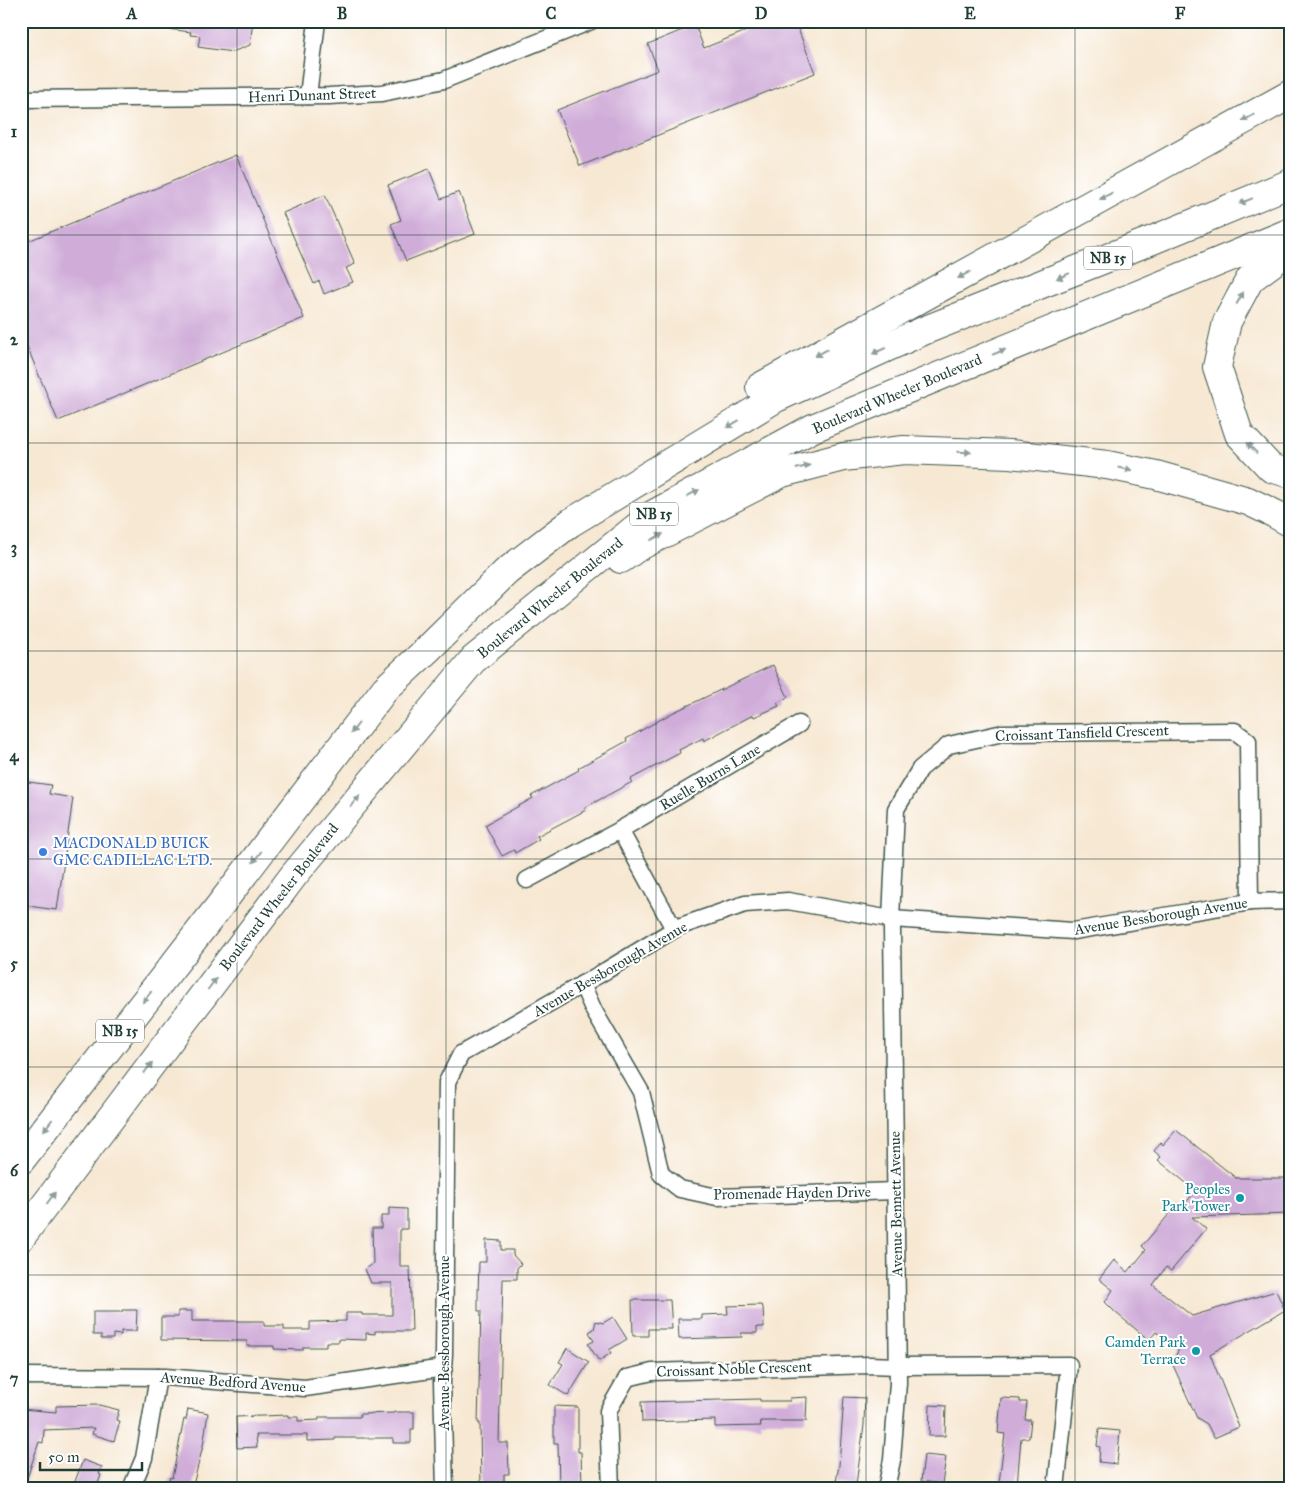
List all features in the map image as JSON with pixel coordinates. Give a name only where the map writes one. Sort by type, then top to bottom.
[{"type":"highway","points":[[385,689],[429,634],[509,553],[641,457],[757,388],[1291,94]]},
{"type":"highway","name":"NB 15","points":[[21,1160],[221,904],[385,689],[506,572],[570,523],[776,398],[923,331],[1155,240],[1291,183]]},
{"type":"highway","name":"Boulevard Wheeler Boulevard","points":[[21,1237],[294,875],[473,660],[652,515],[812,428],[1291,232]]},
{"type":"highway","points":[[1291,249],[1250,279],[1227,322],[1217,367],[1239,434],[1271,468],[1291,474]]},
{"type":"highway","points":[[436,703],[510,640],[638,547],[782,473],[843,457],[904,450],[1010,454],[1107,465],[1156,475],[1239,498],[1291,523]]},
{"type":"street","points":[[308,96],[317,21]]},
{"type":"street","name":"Henri Dunant Street","points":[[21,99],[308,96],[382,93],[444,80],[591,21]]},
{"type":"street","name":"Ruelle Burns Lane","points":[[527,880],[620,830],[799,724]]},
{"type":"street","name":"Croissant Tansfield Crescent","points":[[890,919],[896,809],[920,769],[949,745],[1003,734],[1235,731],[1248,741],[1250,902]]},
{"type":"street","points":[[620,830],[674,929]]},
{"type":"street","name":"Avenue Bessborough Avenue","points":[[445,1489],[442,1382],[444,1368],[447,1082],[461,1054],[674,929],[745,904],[788,901],[890,919],[1073,931],[1250,902],[1291,901]]},
{"type":"street","name":"Avenue Bennett Avenue","points":[[886,1489],[892,1460],[898,1390],[892,928],[890,919]]},
{"type":"street","name":"Promenade Hayden Drive","points":[[582,984],[594,1011],[640,1092],[661,1174],[680,1189],[717,1197],[895,1191]]},
{"type":"street","name":"Croissant Noble Crescent","points":[[611,1489],[608,1411],[627,1378],[652,1372],[869,1365],[1069,1365],[1056,1489]]},
{"type":"street","name":"Avenue Bedford Avenue","points":[[21,1376],[158,1377],[305,1388],[444,1368]]},
{"type":"street","points":[[131,1489],[144,1458],[158,1377]]},
{"type":"building","points":[[161,21],[253,21],[250,45],[232,52],[198,47],[200,36],[190,35],[191,32],[160,28]]},
{"type":"building","points":[[771,21],[795,21],[815,73],[580,166],[557,110],[658,70],[648,44],[695,25],[704,48]]},
{"type":"building","points":[[236,155],[304,318],[58,421],[21,332],[21,244]]},
{"type":"building","points":[[429,169],[441,199],[459,192],[475,234],[406,261],[391,224],[401,220],[388,185]]},
{"type":"building","points":[[325,195],[355,264],[346,268],[353,282],[324,294],[319,281],[314,284],[283,213]]},
{"type":"building","points":[[773,665],[788,697],[777,703],[779,706],[754,717],[753,715],[704,741],[703,738],[679,750],[680,753],[631,779],[632,782],[584,808],[586,810],[537,836],[539,839],[515,853],[514,850],[502,856],[485,825],[533,798],[531,796],[579,770],[578,768],[672,713]]},
{"type":"building","name":"MACDONALD BUICK GMC CADILLAC LTD.","points":[[21,781],[51,785],[49,794],[73,798],[57,910],[21,905]]},
{"type":"building","points":[[1176,1130],[1236,1178],[1291,1178],[1291,1214],[1192,1217],[1206,1229],[1171,1271],[1166,1267],[1153,1285],[1192,1316],[1276,1291],[1285,1310],[1210,1354],[1239,1427],[1214,1438],[1207,1424],[1197,1418],[1172,1363],[1179,1349],[1156,1332],[1149,1340],[1116,1313],[1105,1302],[1113,1290],[1099,1279],[1114,1260],[1128,1272],[1146,1250],[1142,1246],[1177,1205],[1181,1208],[1196,1191],[1158,1160],[1161,1157],[1154,1151],[1161,1143],[1163,1145]]},
{"type":"building","points":[[389,1208],[407,1209],[407,1229],[400,1229],[400,1267],[410,1267],[412,1331],[375,1331],[375,1334],[366,1333],[366,1340],[339,1339],[339,1342],[326,1342],[326,1347],[303,1347],[303,1350],[274,1349],[274,1346],[247,1346],[247,1341],[161,1340],[161,1317],[178,1317],[178,1311],[192,1311],[192,1321],[264,1321],[264,1326],[284,1326],[284,1330],[310,1330],[310,1322],[346,1321],[346,1313],[392,1315],[392,1283],[371,1283],[365,1269],[373,1263],[372,1228],[381,1228],[381,1216],[389,1216]]},
{"type":"building","points":[[486,1240],[501,1241],[501,1250],[513,1250],[513,1255],[521,1264],[517,1268],[517,1279],[503,1279],[499,1443],[508,1443],[509,1474],[504,1474],[504,1489],[481,1489],[480,1423],[478,1423],[481,1311],[478,1311],[478,1294],[479,1262],[486,1262]]},
{"type":"building","points":[[632,1300],[670,1300],[672,1329],[648,1329],[648,1336],[633,1336]]},
{"type":"building","points":[[761,1305],[763,1307],[764,1327],[757,1327],[757,1333],[741,1333],[742,1337],[679,1339],[678,1319],[702,1319],[702,1315],[728,1314],[727,1306]]},
{"type":"building","points":[[122,1310],[137,1310],[136,1331],[121,1331],[121,1335],[113,1334],[113,1339],[101,1339],[101,1335],[93,1335],[93,1312],[122,1312]]},
{"type":"building","points":[[613,1317],[627,1339],[609,1350],[611,1353],[599,1361],[588,1344],[594,1341],[589,1332],[594,1329],[596,1321],[603,1323]]},
{"type":"building","points":[[567,1348],[589,1362],[568,1396],[550,1385],[563,1364],[559,1362]]},
{"type":"building","points":[[807,1397],[806,1421],[760,1421],[761,1426],[715,1427],[715,1420],[642,1422],[641,1402],[760,1399],[760,1401],[790,1401],[790,1398]]},
{"type":"building","points":[[844,1397],[865,1398],[864,1425],[856,1485],[836,1482]]},
{"type":"building","points":[[1001,1398],[1020,1399],[1020,1402],[1027,1402],[1025,1420],[1031,1420],[1029,1438],[1021,1438],[1017,1485],[999,1483],[1005,1434],[998,1433]]},
{"type":"building","points":[[99,1405],[119,1410],[116,1420],[120,1421],[114,1441],[92,1434],[94,1428],[44,1430],[43,1443],[39,1442],[24,1487],[21,1486],[21,1409],[56,1412],[56,1406]]},
{"type":"building","points":[[930,1405],[946,1406],[945,1436],[929,1436]]},
{"type":"building","points":[[554,1406],[578,1407],[578,1452],[581,1452],[582,1487],[559,1488],[558,1443],[554,1443]]},
{"type":"building","points":[[188,1409],[208,1413],[203,1446],[193,1485],[199,1487],[199,1489],[166,1489],[170,1477],[172,1478],[184,1419],[186,1420]]},
{"type":"building","points":[[414,1412],[414,1429],[411,1429],[411,1443],[393,1443],[393,1438],[335,1438],[335,1440],[307,1441],[307,1435],[256,1435],[257,1447],[237,1448],[236,1417],[288,1415],[288,1417],[298,1417],[298,1421],[319,1420],[319,1417],[360,1417],[360,1414]]},
{"type":"building","points":[[1099,1429],[1120,1431],[1117,1464],[1099,1462],[1100,1447],[1097,1446]]},
{"type":"building","points":[[924,1455],[946,1457],[942,1484],[921,1481]]},
{"type":"building","points":[[83,1460],[102,1467],[96,1489],[87,1489],[74,1484]]},
{"type":"place","name":"MACDONALD BUICK GMC CADILLAC LTD.","points":[[43,852]]},
{"type":"place","name":"Peoples Park Tower","points":[[1240,1198]]},
{"type":"place","name":"Camden Park Terrace","points":[[1196,1351]]}]
